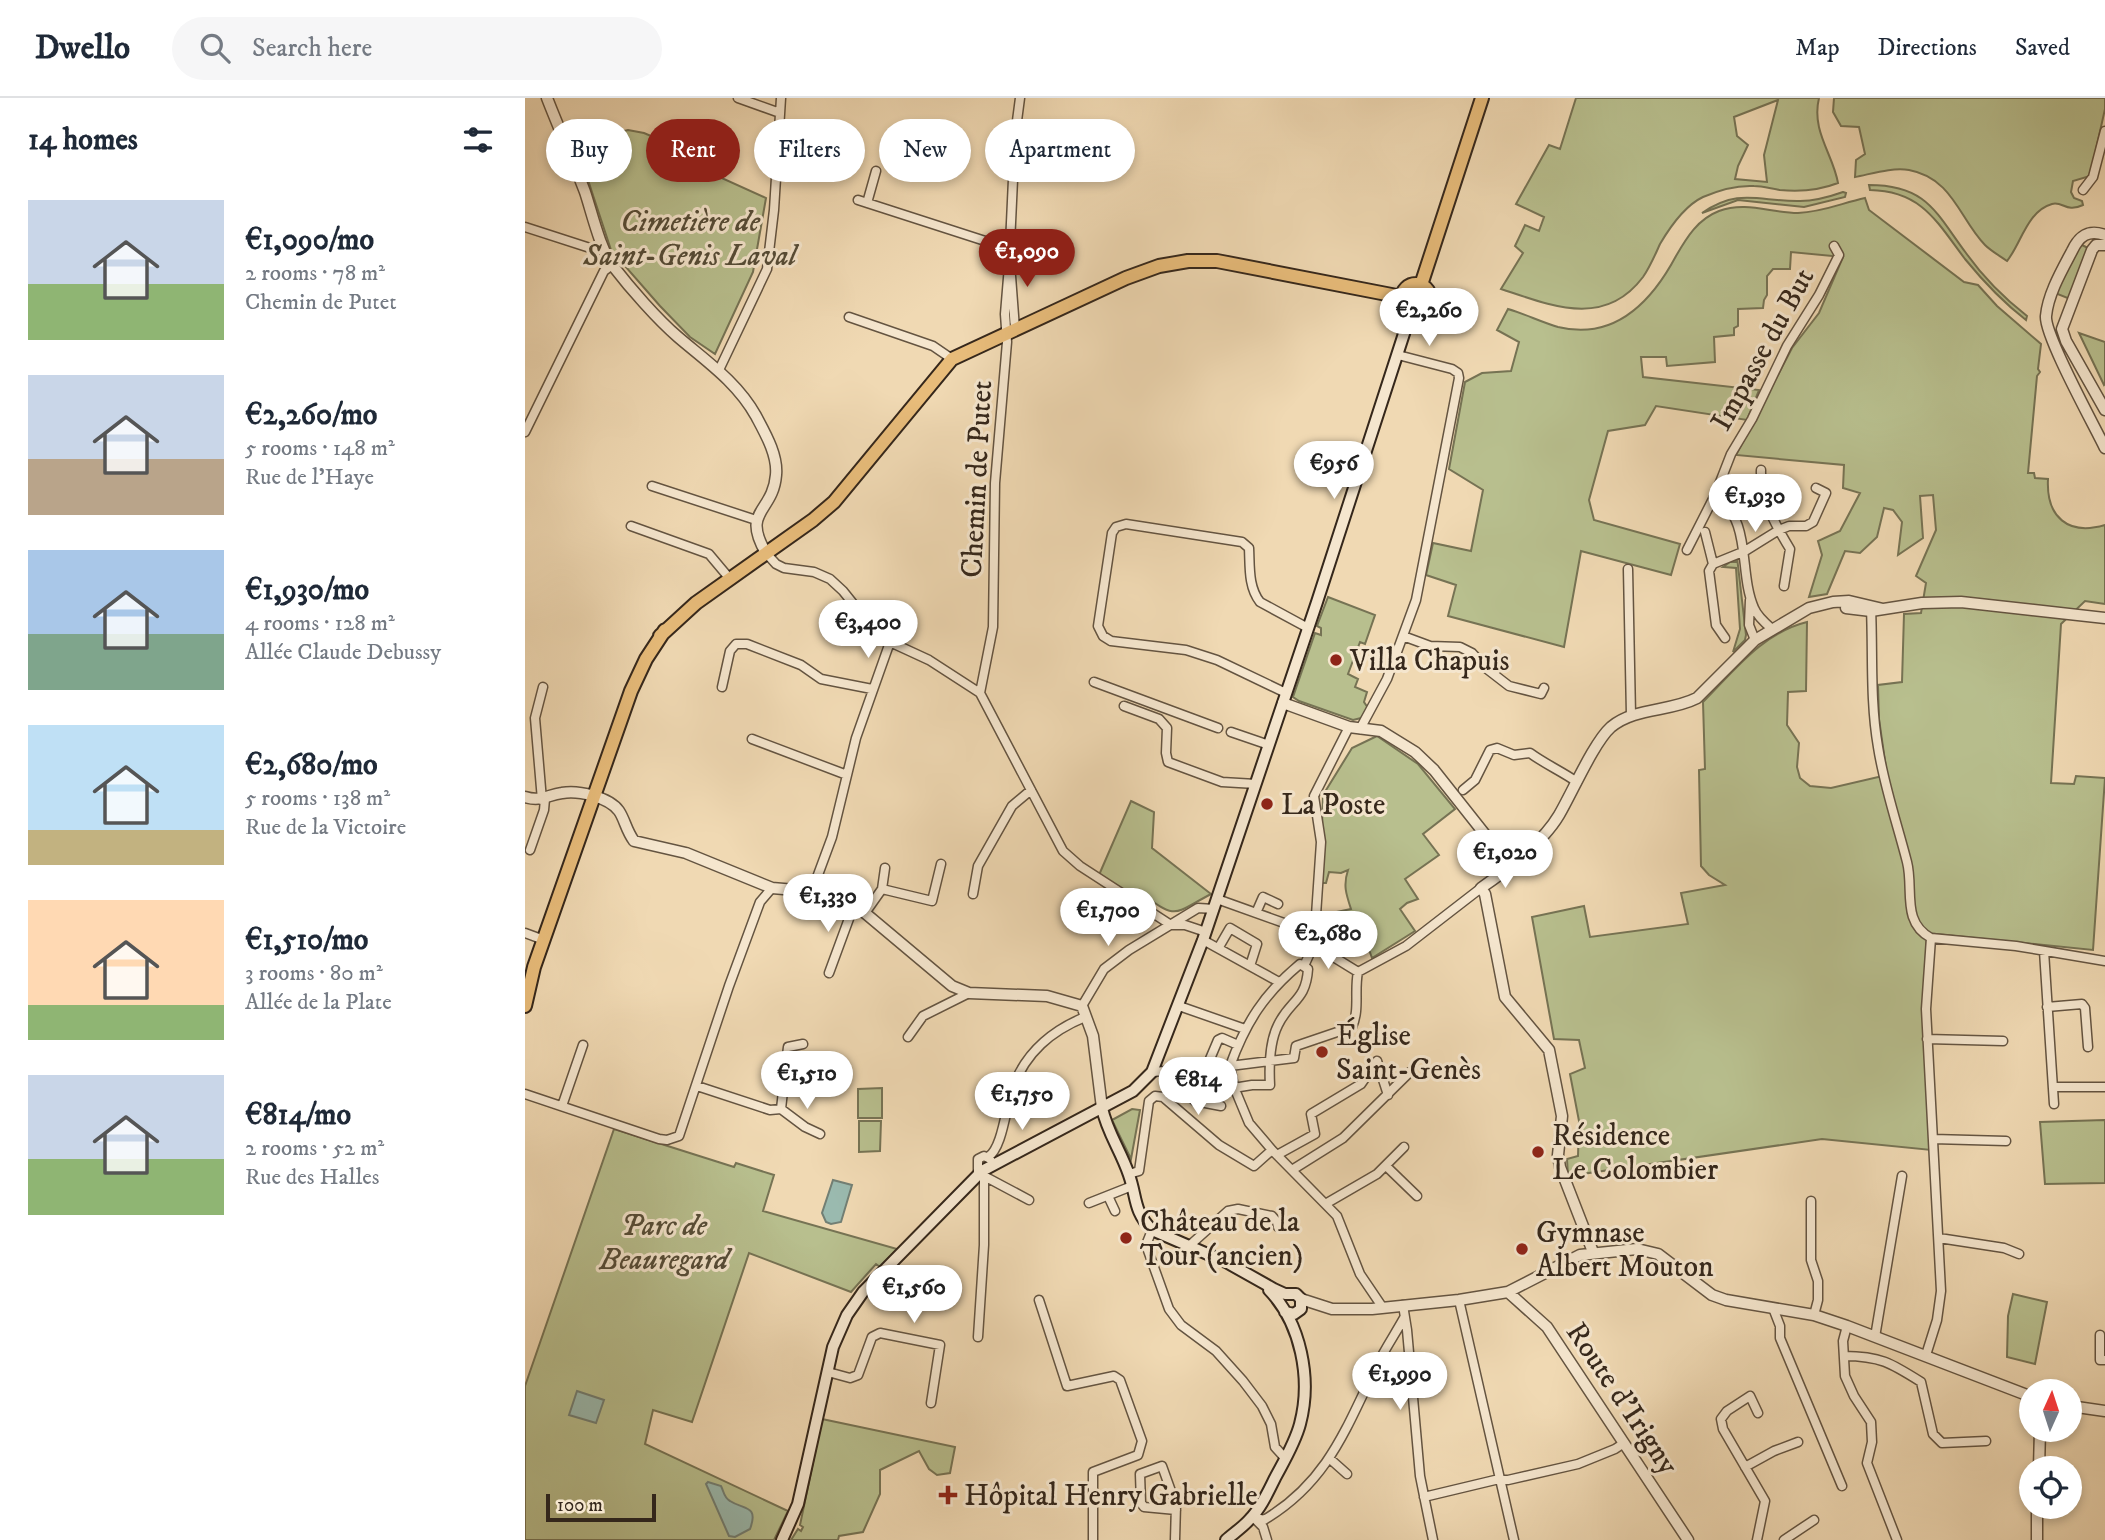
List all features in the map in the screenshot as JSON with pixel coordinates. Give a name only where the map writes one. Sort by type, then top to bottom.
[{"type":"main road","points":[[1421,285],[1482,98]]},
{"type":"main road","points":[[525,1006],[534,967],[631,691],[660,636],[673,618],[851,482],[931,381],[952,359],[1126,278],[1159,266],[1188,261],[1241,264],[1402,297]]},
{"type":"main road","points":[[1421,285],[1429,294],[1429,303],[1422,311],[1411,312],[1404,306],[1402,297],[1408,287],[1421,285]]},
{"type":"main road","points":[[782,1540],[798,1504],[839,1330],[863,1292],[982,1174],[991,1161],[1133,1091],[1152,1072],[1179,1006],[1215,904],[1411,312]]},
{"type":"main road","points":[[1102,1108],[1107,1127],[1129,1174],[1136,1206],[1152,1230],[1226,1262],[1283,1298]]},
{"type":"main road","points":[[1226,1539],[1252,1517],[1298,1431],[1304,1398],[1303,1367],[1294,1329],[1281,1307],[1283,1298],[1292,1292],[1300,1306],[1294,1329]]},
{"type":"main road","points":[[1285,1312],[1291,1314],[1300,1306]]},
{"type":"street","points":[[547,98],[570,151],[612,265],[676,335],[719,370],[755,414],[775,459],[776,475],[772,492],[756,520],[755,531],[764,550],[776,564],[784,568],[809,571],[830,579],[871,626],[890,642],[929,660],[980,693],[1069,858],[1171,925],[1185,925],[1279,982]]},
{"type":"street","points":[[738,98],[780,113]]},
{"type":"street","points":[[719,370],[767,269],[774,210],[781,98]]},
{"type":"street","name":"Chemin de Putet","points":[[980,693],[992,627],[995,483],[1010,331],[1005,306],[1015,136],[1020,98]]},
{"type":"street","points":[[2083,190],[2093,177],[2105,131]]},
{"type":"street","points":[[867,203],[876,171]]},
{"type":"street","points":[[858,200],[1010,249]]},
{"type":"street","points":[[525,227],[590,248],[604,249]]},
{"type":"street","points":[[2105,235],[2091,232],[2078,238],[2051,297],[2046,327],[2105,448]]},
{"type":"street","points":[[2105,245],[2096,245],[2092,250],[2062,329],[2105,410]]},
{"type":"street","name":"Impasse du But","points":[[1687,550],[1715,495],[1731,454],[1752,419],[1787,346],[1819,295],[1839,255],[1834,246]]},
{"type":"street","points":[[525,432],[604,271],[612,265]]},
{"type":"street","points":[[2047,311],[2058,312],[2066,317]]},
{"type":"street","points":[[849,317],[933,346],[952,359]]},
{"type":"street","points":[[2046,327],[2062,329]]},
{"type":"street","points":[[1215,1091],[1270,1085],[1269,1062],[1276,1028],[1307,985],[1306,968],[1314,942],[1321,842],[1314,796],[1387,680],[1416,600],[1459,378],[1458,373],[1452,369],[1398,355]]},
{"type":"street","points":[[1761,470],[1761,481],[1779,530],[1790,549],[1784,586]]},
{"type":"street","points":[[652,486],[756,520]]},
{"type":"street","points":[[1725,638],[1716,625],[1709,579],[1713,564],[1745,551],[1779,530],[1790,526],[1806,526],[1813,522],[1826,493],[1816,488]]},
{"type":"street","points":[[1715,495],[1732,510],[1745,551],[1750,597],[1749,625],[1755,640]]},
{"type":"street","points":[[1308,628],[1256,597],[1251,580],[1249,548],[1242,541],[1126,524],[1116,527],[1112,533],[1098,626],[1103,636],[1111,641],[1186,650],[1217,660],[1285,698],[1355,728],[1381,731],[1396,739],[1425,760],[1510,866]]},
{"type":"street","points":[[631,526],[709,554],[728,576]]},
{"type":"street","points":[[1705,532],[1713,564]]},
{"type":"street","points":[[1628,569],[1631,715]]},
{"type":"street","points":[[1750,597],[1757,613],[1772,629]]},
{"type":"street","points":[[1358,972],[1406,946],[1510,866],[1553,824],[1606,732],[1631,715],[1686,704],[1697,698],[1755,640],[1809,608],[1849,601],[1882,609],[1922,603],[1961,602],[2105,618]]},
{"type":"street","points":[[1870,608],[1878,747],[1890,807],[1907,864],[1910,912],[1915,924],[1922,933],[1931,938],[2016,946],[2105,961]]},
{"type":"street","points":[[1403,636],[1430,646],[1460,647],[1472,653],[1509,686],[1541,694],[1544,688]]},
{"type":"street","points":[[812,891],[832,837],[856,738],[890,642]]},
{"type":"street","points":[[722,687],[730,651],[736,644],[747,644],[801,665],[821,679],[872,689]]},
{"type":"street","points":[[1094,682],[1218,728]]},
{"type":"street","points":[[530,850],[544,810],[535,718],[543,687]]},
{"type":"street","points":[[1124,706],[1159,719],[1167,728],[1168,762],[1222,782],[1256,783]]},
{"type":"street","points":[[1231,732],[1269,744]]},
{"type":"street","points":[[752,740],[847,775]]},
{"type":"street","points":[[1463,790],[1475,780],[1490,750],[1496,748],[1514,754],[1530,752],[1548,767],[1558,769],[1577,782]]},
{"type":"street","points":[[973,894],[978,866],[1012,806],[1031,790]]},
{"type":"street","points":[[525,797],[543,799],[570,792],[594,797],[618,811],[634,841],[686,853],[772,888],[830,893],[853,905],[865,912],[952,986],[969,993],[1047,996],[1083,1012],[1093,1035],[1102,1108]]},
{"type":"street","points":[[882,889],[932,901],[941,864]]},
{"type":"street","points":[[865,912],[882,889],[885,868]]},
{"type":"street","points":[[525,1094],[667,1140],[680,1136],[718,1017],[760,902],[772,888]]},
{"type":"street","points":[[1481,888],[1485,894],[1505,998],[1549,1050],[1562,1116],[1558,1154],[1560,1167],[1593,1252]]},
{"type":"street","points":[[1256,913],[1262,897],[1278,904]]},
{"type":"street","points":[[991,1161],[1012,1089],[1029,1056],[1042,1042],[1083,1012],[1104,969],[1129,950],[1198,908],[1215,904],[1256,913],[1314,942],[1358,972]]},
{"type":"street","points":[[829,973],[853,905]]},
{"type":"street","points":[[1219,947],[1230,928],[1257,944],[1250,966]]},
{"type":"street","points":[[525,933],[544,940]]},
{"type":"street","points":[[1926,1355],[1937,1320],[1941,1291],[1927,1039],[1931,938]]},
{"type":"street","points":[[2044,951],[2054,1104]]},
{"type":"street","points":[[1306,968],[1300,964],[1279,982],[1264,999],[1245,1029],[1230,1066],[1234,1087],[1249,1124],[1274,1153],[1327,1203],[1339,1220],[1360,1274],[1383,1308]]},
{"type":"street","points":[[1152,1072],[1294,1058],[1296,1046],[1352,1027],[1357,1001],[1358,972]]},
{"type":"street","points":[[908,1037],[923,1016],[969,993]]},
{"type":"street","points":[[2047,1007],[2082,1004],[2085,1007],[2088,1047]]},
{"type":"street","points":[[1179,1006],[1245,1029]]},
{"type":"street","points":[[1207,1066],[1218,1040],[1222,1038],[1238,1045]]},
{"type":"street","points":[[1927,1039],[2003,1041]]},
{"type":"street","points":[[781,1109],[788,1047],[803,1044]]},
{"type":"street","points":[[562,1106],[583,1045]]},
{"type":"street","points":[[1129,1174],[1139,1171],[1147,1108],[1149,1101],[1155,1096],[1163,1097],[1219,1144],[1254,1166],[1274,1153],[1315,1134],[1311,1114],[1361,1084],[1377,1061],[1388,1095]]},
{"type":"street","points":[[1189,1068],[1192,1098],[1221,1107]]},
{"type":"street","points":[[1292,1170],[1343,1139],[1410,1072]]},
{"type":"street","points":[[697,1086],[770,1110],[781,1109],[805,1127],[820,1134]]},
{"type":"street","points":[[2053,1087],[2105,1087]]},
{"type":"street","points":[[1133,1091],[1147,1108]]},
{"type":"street","points":[[1933,1139],[2006,1141]]},
{"type":"street","points":[[1327,1203],[1386,1166],[1404,1147]]},
{"type":"street","points":[[1386,1166],[1416,1196]]},
{"type":"street","points":[[982,1174],[1030,1200]]},
{"type":"street","points":[[978,1337],[984,1245],[982,1174]]},
{"type":"street","points":[[1875,1337],[1902,1176]]},
{"type":"street","points":[[1089,1203],[1132,1186]]},
{"type":"street","points":[[1108,1196],[1115,1211]]},
{"type":"street","points":[[1811,1201],[1811,1260],[1818,1281],[1818,1300],[1814,1315]]},
{"type":"street","points":[[1189,1247],[1227,1211],[1238,1209],[1272,1216],[1278,1227]]},
{"type":"street","points":[[1152,1230],[1146,1245],[1169,1309],[1181,1325],[1216,1351],[1243,1381],[1262,1406],[1271,1424],[1275,1447],[1285,1458]]},
{"type":"street","points":[[1939,1238],[2004,1248],[2019,1254]]},
{"type":"street","points":[[1300,1306],[1317,1305],[1332,1309],[1383,1308],[1459,1300],[1508,1292],[1573,1257],[1593,1252],[1648,1250],[1725,1300],[1814,1315],[2019,1392]]},
{"type":"street","name":"Route d'Irigny","points":[[1508,1292],[1547,1327],[1688,1540]]},
{"type":"street","points":[[1039,1300],[1067,1386],[1114,1376],[1120,1380],[1142,1441],[1138,1455],[1093,1472],[1093,1540]]},
{"type":"street","points":[[1459,1300],[1514,1540]]},
{"type":"street","points":[[1403,1305],[1424,1497],[1433,1540]]},
{"type":"street","points":[[1773,1308],[1780,1326],[1780,1338],[1842,1486]]},
{"type":"street","points":[[1252,1517],[1264,1520],[1302,1493],[1329,1458],[1355,1415],[1378,1363],[1404,1318]]},
{"type":"street","points":[[1847,1326],[1843,1341],[1845,1376],[1871,1422],[1872,1442],[1867,1463],[1896,1540]]},
{"type":"street","points":[[828,1372],[851,1378],[857,1375],[872,1337],[880,1333],[940,1345],[931,1403]]},
{"type":"street","points":[[2100,1335],[2100,1360],[2105,1360]]},
{"type":"street","points":[[1844,1356],[1868,1356],[1890,1363],[1921,1382],[1933,1434],[1942,1443],[1986,1440]]},
{"type":"street","points":[[1758,1413],[1750,1396],[1727,1411],[1721,1419],[1723,1429],[1765,1501],[1758,1539],[1769,1540]]},
{"type":"street","points":[[2083,1408],[2105,1411]]},
{"type":"street","points":[[1745,1467],[1798,1442]]},
{"type":"street","points":[[1424,1497],[1578,1464],[1624,1443]]},
{"type":"street","points":[[1329,1458],[1347,1474]]},
{"type":"street","points":[[1175,1540],[1176,1510],[1175,1499],[1163,1466],[1140,1474],[1141,1503],[1144,1507],[1176,1510]]},
{"type":"street","points":[[1252,1517],[1263,1527],[1267,1540]]},
{"type":"street","points":[[2037,1540],[2038,1519]]},
{"type":"street","points":[[1784,1540],[1814,1520]]},
{"type":"green space","points":[[1576,98],[1819,98],[1817,110],[1820,132],[1838,183],[1802,191],[1741,186],[1703,197],[1684,211],[1673,224],[1646,273],[1628,293],[1611,303],[1594,308],[1557,306],[1501,289],[1523,253],[1515,246],[1525,225],[1539,231],[1544,217],[1516,204],[1549,145],[1560,149]],"holes":[[[1778,100],[1764,155],[1767,182],[1735,179],[1748,145],[1737,136],[1734,117]]]},
{"type":"green space","points":[[1834,98],[2105,98],[2105,109],[2090,176],[2073,181],[2071,192],[2083,205],[2073,208],[2052,204],[2036,213],[2007,261],[1985,245],[1946,191],[1924,174],[1896,169],[1855,177],[1856,160],[1865,154],[1859,127],[1841,126],[1833,112]]},
{"type":"green space","name":"Cimetière de Saint-Genis Laval","points":[[632,131],[646,134],[646,182],[731,182],[766,198],[753,272],[715,354],[690,337],[611,250],[589,182],[632,182]]},
{"type":"green space","points":[[1869,185],[1904,190],[1928,204],[1979,270],[2027,316],[2026,320],[1979,275],[1927,211],[1903,196],[1870,190]]},
{"type":"green space","points":[[1846,193],[1845,197],[1804,207],[1738,200],[1702,213],[1715,205],[1739,198],[1806,201]]},
{"type":"green space","points":[[1865,198],[1869,210],[1964,282],[1978,285],[1997,306],[2041,344],[2028,473],[2034,473],[2035,478],[2048,479],[2051,504],[2062,520],[2080,528],[2105,525],[2105,604],[2085,601],[2061,624],[2051,783],[2074,784],[2076,776],[2105,778],[2093,950],[1927,933],[1923,1016],[1931,1150],[1822,1139],[1568,1176],[1567,1159],[1578,1156],[1579,1121],[1570,1074],[1585,1068],[1579,1040],[1554,1039],[1532,917],[1584,906],[1590,937],[1688,924],[1681,893],[1725,885],[1701,866],[1699,770],[1705,769],[1703,702],[1750,654],[1791,627],[1807,622],[1806,691],[1788,692],[1787,725],[1799,743],[1797,767],[1800,778],[1810,786],[1831,788],[1887,775],[1879,719],[1878,685],[1902,682],[1904,614],[1921,613],[1926,583],[1916,576],[1936,530],[1933,495],[1920,496],[1923,538],[1898,555],[1902,522],[1893,510],[1884,508],[1877,537],[1860,553],[1845,551],[1827,594],[1809,597],[1822,555],[1818,541],[1840,531],[1860,493],[1843,488],[1844,465],[1736,455],[1792,348],[1819,313],[1843,257],[1791,252],[1790,269],[1773,269],[1767,276],[1767,295],[1763,308],[1738,309],[1738,326],[1734,328],[1734,335],[1714,337],[1715,362],[1667,366],[1666,357],[1641,357],[1643,377],[1759,390],[1747,420],[1656,406],[1645,425],[1608,431],[1589,500],[1594,520],[1680,544],[1671,575],[1581,551],[1564,647],[1448,616],[1456,585],[1426,575],[1433,543],[1471,551],[1483,490],[1449,469],[1465,382],[1482,373],[1511,371],[1519,342],[1497,330],[1508,309],[1558,327],[1578,330],[1614,323],[1643,302],[1666,273],[1694,229],[1712,214],[1739,207],[1798,213]]},
{"type":"green space","points":[[2080,244],[2088,248],[2070,299],[2055,293]]},
{"type":"green space","points":[[2079,333],[2105,342],[2104,385]]},
{"type":"green space","points":[[1737,557],[1746,635],[1745,640],[1733,652],[1740,629],[1736,568],[1723,567],[1730,562],[1736,562]]},
{"type":"green space","points":[[1328,597],[1375,615],[1365,644],[1360,642],[1348,674],[1358,679],[1355,687],[1367,692],[1364,702],[1368,708],[1361,718],[1353,720],[1293,697],[1315,633],[1321,635],[1321,628],[1317,626]]},
{"type":"green space","points":[[1377,736],[1418,764],[1455,809],[1423,834],[1439,855],[1405,879],[1418,899],[1400,909],[1415,931],[1372,958],[1367,944],[1352,949],[1348,935],[1330,939],[1330,922],[1318,923],[1317,916],[1351,909],[1346,890],[1348,870],[1341,873],[1329,872],[1326,883],[1320,883],[1323,795],[1352,748]]},
{"type":"green space","points":[[1131,801],[1154,812],[1152,848],[1211,894],[1182,910],[1170,911],[1142,894],[1136,900],[1099,875]]},
{"type":"green space","points":[[882,1088],[882,1118],[858,1118],[858,1089]]},
{"type":"green space","points":[[1132,1109],[1140,1110],[1131,1159],[1112,1120]]},
{"type":"green space","points":[[2105,1120],[2105,1183],[2045,1184],[2040,1122]]},
{"type":"green space","points":[[859,1121],[881,1121],[880,1151],[859,1152]]},
{"type":"green space","name":"Parc de Beauregard","points":[[614,1129],[734,1167],[736,1163],[774,1175],[763,1211],[897,1249],[880,1267],[876,1264],[851,1292],[749,1253],[692,1422],[653,1410],[645,1444],[788,1511],[774,1540],[525,1540],[525,1386]]},
{"type":"green space","points":[[2013,1294],[2047,1302],[2035,1364],[2007,1357],[2008,1316]]},
{"type":"green space","points":[[822,1419],[955,1447],[950,1473],[937,1475],[929,1469],[919,1451],[880,1470],[880,1494],[863,1532],[839,1536],[838,1540],[791,1540],[798,1529],[801,1531],[803,1527],[800,1525]]},
{"type":"water","points":[[833,1180],[852,1185],[841,1222],[831,1224],[826,1222],[822,1213]]},
{"type":"water","points":[[577,1391],[604,1400],[596,1423],[569,1415]]},
{"type":"water","points":[[708,1482],[721,1486],[728,1500],[749,1509],[753,1516],[750,1529],[735,1537],[729,1536],[706,1484]]},
{"type":"place","name":"Villa Chapuis","points":[[1336,660]]},
{"type":"place","name":"La Poste","points":[[1267,804]]},
{"type":"place","name":"Église Saint-Genès","points":[[1322,1052]]},
{"type":"place","name":"Résidence Le Colombier","points":[[1538,1152]]},
{"type":"place","name":"Château de la Tour (ancien)","points":[[1126,1238]]},
{"type":"place","name":"Gymnase Albert Mouton","points":[[1522,1249]]},
{"type":"place","name":"Hôpital Henry Gabrielle","points":[[948,1495]]}]
